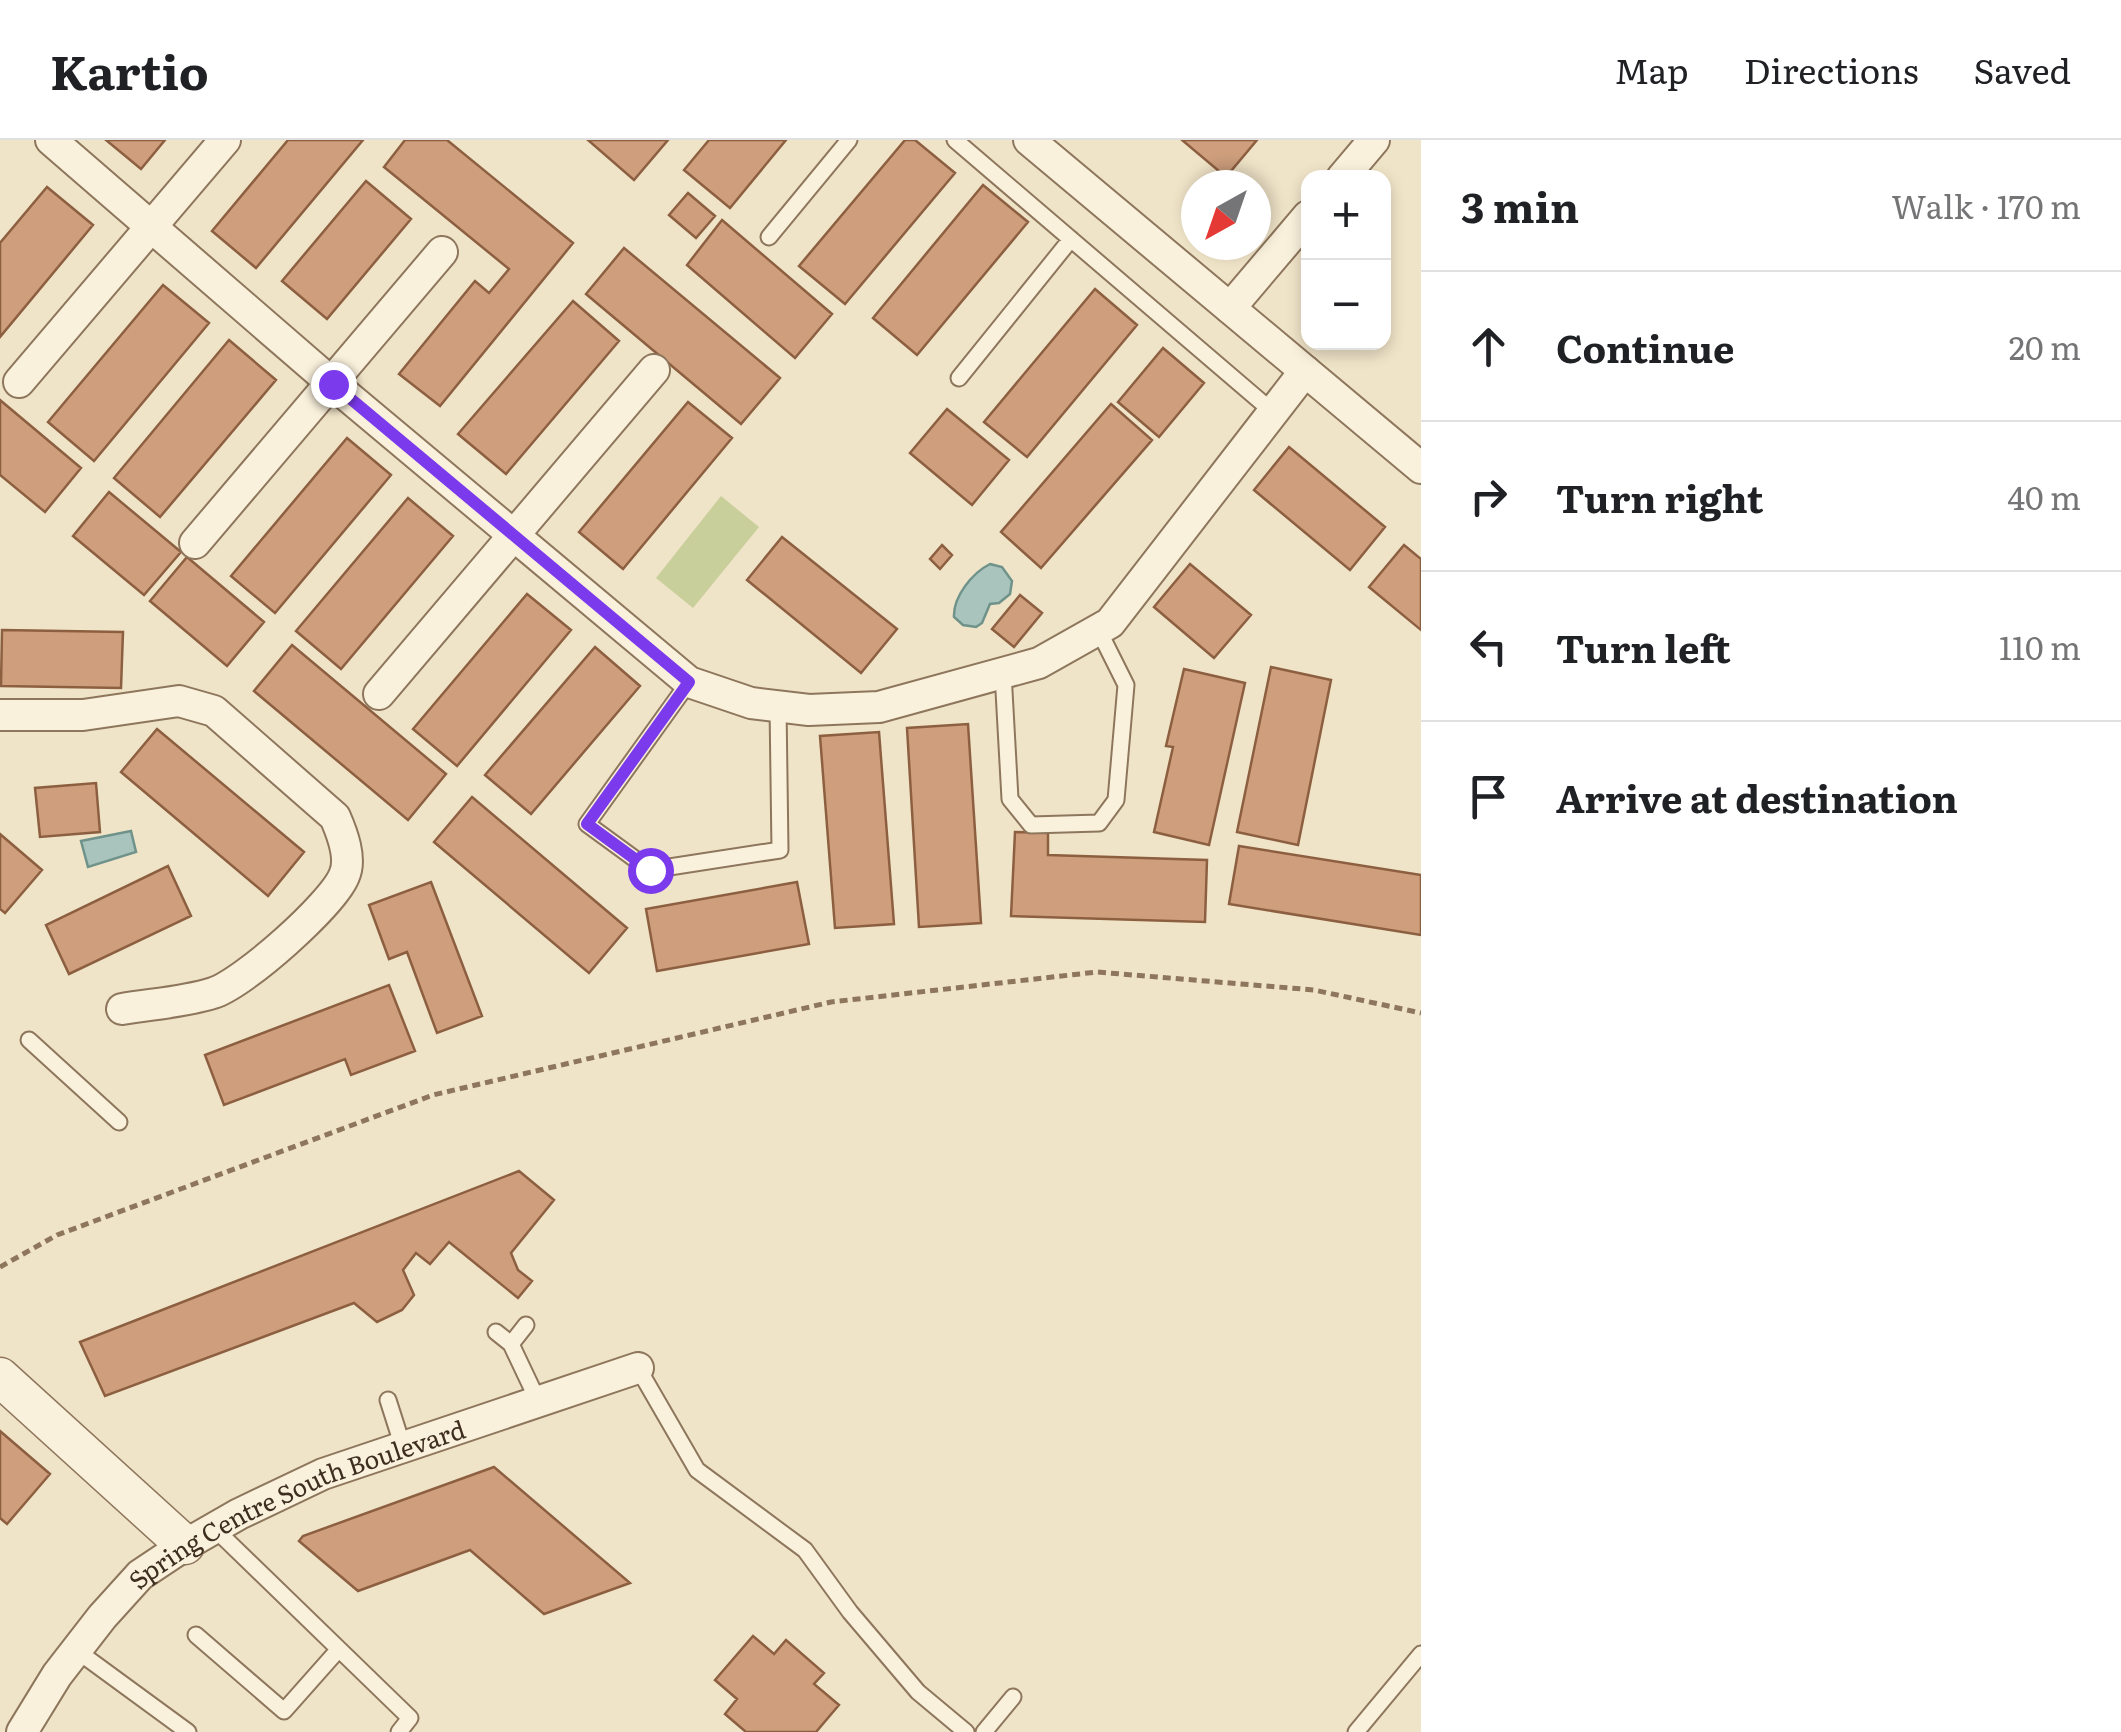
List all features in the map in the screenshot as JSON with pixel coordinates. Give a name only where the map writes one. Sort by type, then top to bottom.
[{"type":"street","points":[[51,140],[333,384],[689,682],[750,702],[808,710],[879,707],[1039,663],[1110,623],[1305,371]]},
{"type":"street","points":[[18,382],[225,140]]},
{"type":"street","points":[[1029,140],[1421,468]]},
{"type":"street","points":[[1349,170],[1374,140]]},
{"type":"street","points":[[1230,308],[1301,224]]},
{"type":"street","points":[[195,543],[442,252]]},
{"type":"street","points":[[379,694],[654,370]]},
{"type":"street","points":[[0,715],[84,714],[179,701],[214,711],[335,817],[344,840],[346,875],[318,910],[247,975],[215,993],[122,1009]]},
{"type":"street","name":"Spring Centre South Boulevard","points":[[22,1732],[76,1650],[140,1575],[200,1537],[323,1474],[638,1368]]},
{"type":"street","points":[[0,1377],[200,1537]]},
{"type":"lane","points":[[769,237],[849,140]]},
{"type":"lane","points":[[955,140],[1274,412]]},
{"type":"lane","points":[[959,378],[1071,239]]},
{"type":"lane","points":[[1003,673],[1010,799],[1031,825],[1099,823],[1116,800],[1126,685],[1098,629]]},
{"type":"lane","points":[[689,682],[587,824],[650,870],[780,850],[778,706]]},
{"type":"lane","points":[[29,1040],[119,1122]]},
{"type":"lane","points":[[511,1344],[526,1325]]},
{"type":"lane","points":[[496,1332],[511,1344],[538,1402]]},
{"type":"lane","points":[[638,1368],[697,1470],[805,1550],[850,1612],[918,1692],[966,1732]]},
{"type":"lane","points":[[388,1400],[403,1447]]},
{"type":"lane","points":[[200,1537],[339,1649],[410,1718],[399,1732]]},
{"type":"lane","points":[[196,1635],[284,1711],[339,1649]]},
{"type":"lane","points":[[76,1650],[188,1732]]},
{"type":"lane","points":[[1356,1732],[1421,1654]]},
{"type":"lane","points":[[984,1732],[1013,1697]]},
{"type":"path","points":[[0,1267],[58,1234],[433,1095],[831,1002],[1097,972],[1314,990],[1421,1013]]},
{"type":"green space","points":[[721,496],[759,527],[693,608],[656,578]]},
{"type":"water","points":[[990,564],[1002,567],[1012,581],[1010,594],[999,603],[990,604],[982,623],[976,627],[963,625],[954,617],[960,594],[970,579]]},
{"type":"water","points":[[131,831],[136,852],[88,867],[81,841]]},
{"type":"building","points":[[106,140],[165,140],[141,169]]},
{"type":"building","points":[[288,140],[363,140],[256,268],[212,231]]},
{"type":"building","points":[[405,140],[447,140],[573,243],[440,406],[399,374],[475,281],[489,293],[509,269],[384,167]]},
{"type":"building","points":[[588,140],[668,140],[634,180]]},
{"type":"building","points":[[709,140],[786,140],[730,208],[684,170]]},
{"type":"building","points":[[905,140],[915,140],[955,173],[845,304],[799,266]]},
{"type":"building","points":[[1182,140],[1257,140],[1232,170],[1218,170]]},
{"type":"building","points":[[366,181],[411,219],[327,319],[282,281]]},
{"type":"building","points":[[983,185],[1028,222],[917,355],[873,318]]},
{"type":"building","points":[[47,187],[93,225],[0,337],[0,243]]},
{"type":"building","points":[[688,193],[715,216],[696,238],[669,215]]},
{"type":"building","points":[[722,220],[832,314],[795,358],[687,265]]},
{"type":"building","points":[[624,248],[780,378],[741,424],[586,294]]},
{"type":"building","points":[[163,285],[209,323],[94,461],[48,422]]},
{"type":"building","points":[[1095,289],[1137,325],[1027,457],[984,422]]},
{"type":"building","points":[[573,301],[619,341],[506,474],[458,434]]},
{"type":"building","points":[[229,340],[276,380],[160,517],[114,478]]},
{"type":"building","points":[[1163,348],[1204,383],[1159,437],[1118,402]]},
{"type":"building","points":[[0,400],[81,468],[45,512],[0,475]]},
{"type":"building","points":[[688,402],[732,438],[623,569],[579,532]]},
{"type":"building","points":[[1111,404],[1152,440],[1041,568],[1001,532]]},
{"type":"building","points":[[947,409],[1009,460],[972,505],[910,453]]},
{"type":"building","points":[[347,438],[391,475],[275,613],[231,576]]},
{"type":"building","points":[[1289,447],[1385,527],[1350,570],[1254,490]]},
{"type":"building","points":[[109,492],[181,552],[144,595],[73,536]]},
{"type":"building","points":[[408,498],[453,536],[341,669],[296,631]]},
{"type":"building","points":[[782,537],[897,629],[861,673],[747,580]]},
{"type":"building","points":[[942,545],[952,555],[940,569],[930,559]]},
{"type":"building","points":[[1404,545],[1421,559],[1421,630],[1369,587]]},
{"type":"building","points":[[187,557],[264,622],[227,666],[150,601]]},
{"type":"building","points":[[1190,564],[1251,615],[1214,658],[1154,607]]},
{"type":"building","points":[[527,594],[571,630],[457,766],[413,729]]},
{"type":"building","points":[[1020,595],[1042,613],[1014,647],[992,629]]},
{"type":"building","points":[[2,630],[123,632],[121,688],[1,686]]},
{"type":"building","points":[[292,645],[446,774],[408,820],[254,691]]},
{"type":"building","points":[[595,647],[640,686],[531,814],[485,775]]},
{"type":"building","points":[[1271,667],[1331,680],[1298,845],[1237,832]]},
{"type":"building","points":[[1184,669],[1245,683],[1209,845],[1154,832],[1173,747],[1166,746]]},
{"type":"building","points":[[968,724],[981,923],[919,927],[907,728]]},
{"type":"building","points":[[157,729],[304,852],[268,896],[121,772]]},
{"type":"building","points":[[879,732],[894,924],[835,928],[820,736]]},
{"type":"building","points":[[96,783],[100,832],[40,837],[35,788]]},
{"type":"building","points":[[472,797],[627,928],[589,973],[434,842]]},
{"type":"building","points":[[1015,832],[1048,833],[1048,855],[1207,860],[1205,922],[1011,916]]},
{"type":"building","points":[[0,834],[42,870],[5,913],[0,909]]},
{"type":"building","points":[[1239,846],[1421,875],[1421,935],[1229,904]]},
{"type":"building","points":[[168,866],[191,916],[69,974],[46,925]]},
{"type":"building","points":[[431,882],[482,1016],[437,1033],[407,952],[389,959],[369,905]]},
{"type":"building","points":[[797,882],[809,944],[657,971],[646,909]]},
{"type":"building","points":[[389,985],[415,1051],[351,1075],[345,1059],[224,1105],[205,1055]]},
{"type":"building","points":[[519,1171],[554,1200],[511,1253],[518,1270],[532,1281],[518,1298],[449,1242],[430,1264],[416,1253],[403,1270],[414,1295],[402,1310],[377,1322],[354,1303],[105,1396],[80,1342]]},
{"type":"building","points":[[0,1431],[50,1474],[7,1524],[0,1518]]},
{"type":"building","points":[[494,1467],[630,1583],[544,1614],[470,1550],[358,1591],[299,1541],[303,1536]]},
{"type":"building","points":[[753,1636],[774,1654],[786,1640],[824,1673],[814,1684],[839,1705],[816,1732],[746,1732],[725,1714],[737,1699],[715,1680]]},
{"type":"route","points":[[333,384],[689,682],[587,824],[650,870]]}]
